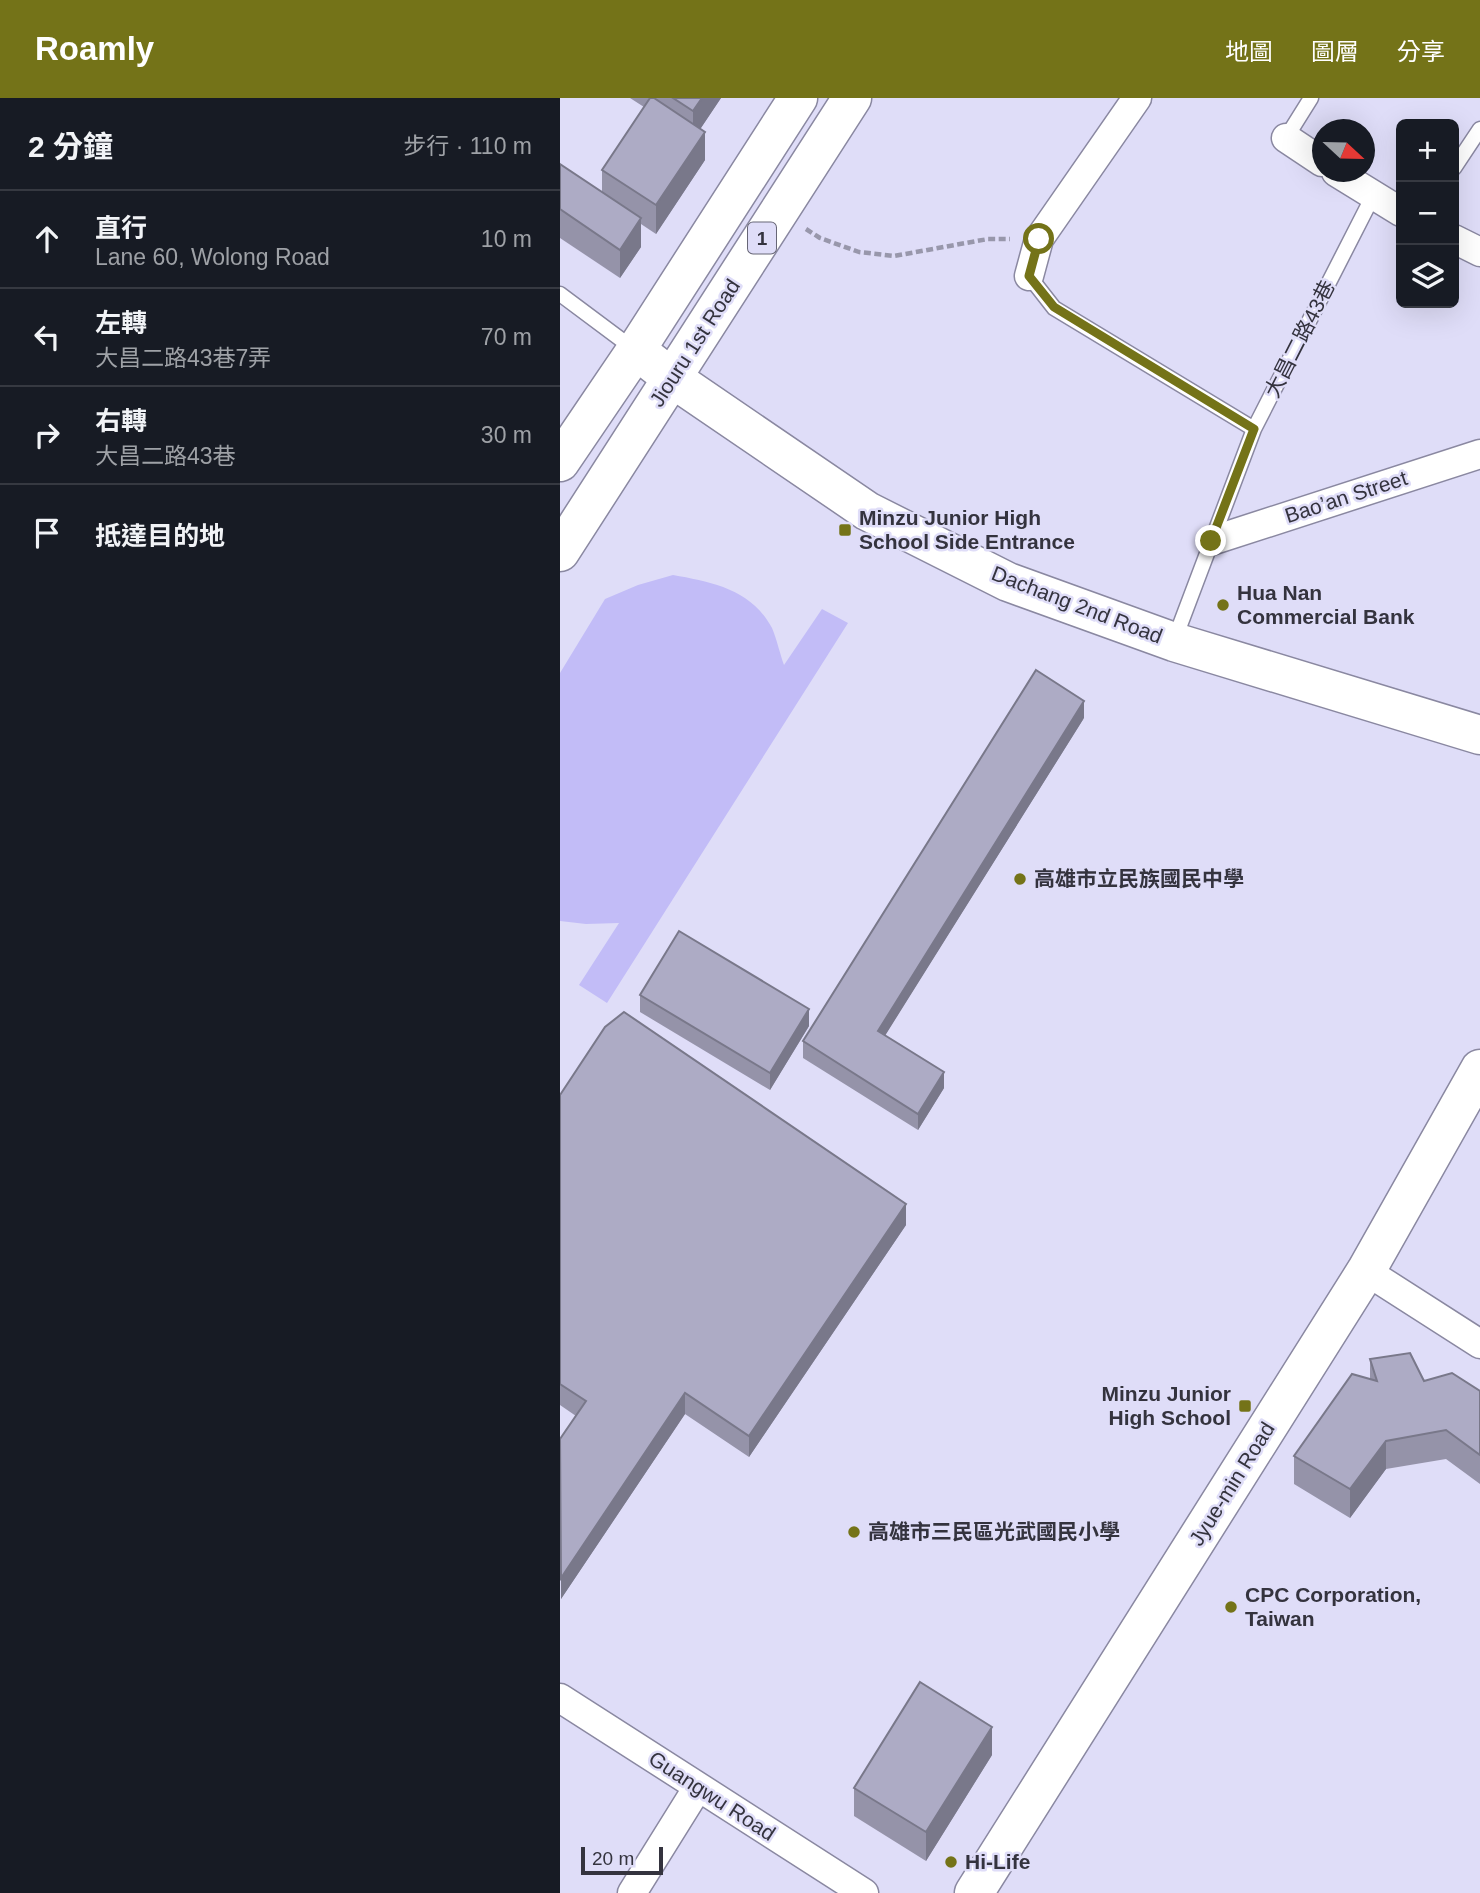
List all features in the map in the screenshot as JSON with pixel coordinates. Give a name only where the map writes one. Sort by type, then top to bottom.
[{"type":"street","name":"1","points":[[560,462],[799,98]]},
{"type":"street","name":"Jiouru 1st Road","points":[[560,552],[852,98]]},
{"type":"street","points":[[1029,276],[1039,239],[1137,98]]},
{"type":"street","points":[[1286,138],[1312,155]]},
{"type":"street","points":[[1351,182],[1396,209]]},
{"type":"street","points":[[1459,242],[1480,252]]},
{"type":"street","name":"Dachang 2nd Road","points":[[636,350],[672,378],[867,511],[1008,582],[1174,642],[1480,735]]},
{"type":"street","name":"Bao’an Street","points":[[1211,541],[1480,454]]},
{"type":"street","name":"Jyue-min Road","points":[[974,1893],[1366,1271],[1480,1069]]},
{"type":"street","points":[[1366,1271],[1480,1344]]},
{"type":"street","name":"Guangwu Road","points":[[560,1698],[864,1893]]},
{"type":"street","points":[[632,1893],[698,1787]]},
{"type":"lane","points":[[1286,138],[1311,98]]},
{"type":"lane","points":[[1459,160],[1480,129]]},
{"type":"lane","name":"大昌二路43巷","points":[[1174,642],[1254,429],[1373,196]]},
{"type":"lane","points":[[1029,276],[1054,307],[1254,429]]},
{"type":"lane","points":[[560,295],[636,350]]},
{"type":"path","points":[[779,213],[820,238],[859,252],[894,256],[988,239],[1039,239]]},
{"type":"shaded area","points":[[673,575],[729,589],[753,604],[772,628],[784,665],[822,609],[848,623],[607,1003],[579,985],[619,923],[586,924],[560,921],[560,673],[605,599],[638,585]]},
{"type":"building","points":[[650,98],[654,98],[705,132],[656,205],[602,170]]},
{"type":"building","points":[[673,98],[702,98],[693,111]]},
{"type":"building","points":[[560,164],[641,218],[620,250],[560,209]]},
{"type":"building","points":[[1036,670],[1084,701],[878,1031],[944,1072],[918,1114],[803,1041]]},
{"type":"building","points":[[679,931],[809,1009],[770,1073],[640,995]]},
{"type":"building","points":[[624,1012],[906,1204],[749,1436],[685,1393],[561,1578],[560,1439],[586,1401],[560,1384],[560,1095],[605,1027]]},
{"type":"building","points":[[1410,1353],[1424,1381],[1452,1373],[1480,1391],[1480,1455],[1446,1430],[1386,1441],[1350,1489],[1294,1456],[1352,1374],[1377,1381],[1370,1359]]},
{"type":"building","points":[[920,1682],[992,1727],[926,1832],[854,1788]]},
{"type":"place","name":"Minzu Junior High School Side Entrance","points":[[845,530]]},
{"type":"place","name":"Hua Nan Commercial Bank","points":[[1223,605]]},
{"type":"place","name":"高雄市立民族國民中學","points":[[1020,879]]},
{"type":"place","name":"Minzu Junior High School","points":[[1245,1406]]},
{"type":"place","name":"高雄市三民區光武國民小學","points":[[854,1532]]},
{"type":"place","name":"CPC Corporation, Taiwan","points":[[1231,1607]]},
{"type":"place","name":"Hi-Life","points":[[951,1862]]},
{"type":"route","points":[[1039,239],[1029,276],[1054,307],[1254,429],[1211,541]]}]
